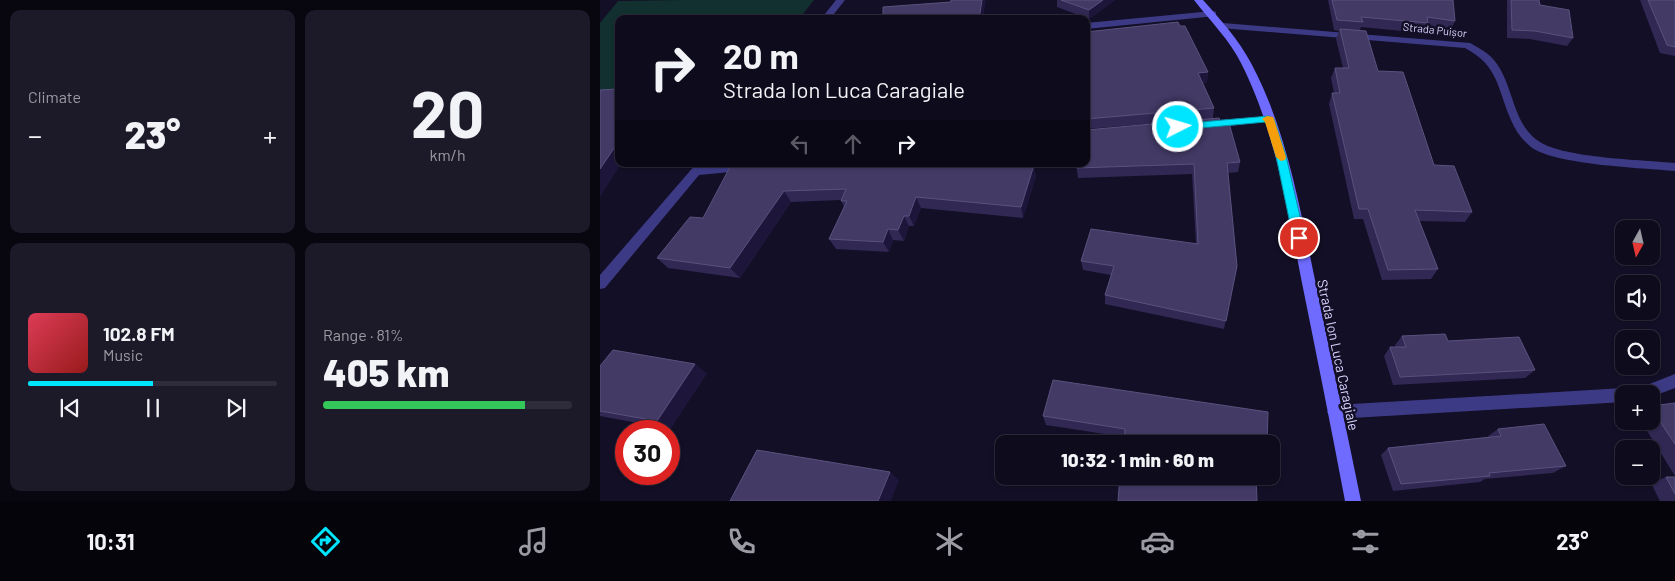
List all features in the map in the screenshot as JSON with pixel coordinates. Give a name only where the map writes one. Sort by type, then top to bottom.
[{"type":"main road","name":"Strada Ion Luca Caragiale","points":[[1198,0],[1223,26],[1244,59],[1259,88],[1269,119],[1291,199],[1353,501]]},
{"type":"street","points":[[828,15],[841,0]]},
{"type":"street","points":[[1090,26],[1213,14]]},
{"type":"street","name":"Strada Puișor","points":[[1223,26],[1467,45],[1488,56],[1495,66],[1518,123],[1526,137],[1537,146],[1552,152],[1675,167]]},
{"type":"street","points":[[1192,126],[1269,119]]},
{"type":"street","points":[[600,284],[699,167]]},
{"type":"street","points":[[1660,387],[1675,381]]},
{"type":"street","points":[[1335,412],[1615,396]]},
{"type":"green space","points":[[814,0],[802,15],[615,15],[615,99],[600,100],[600,23],[618,1]]},
{"type":"building","points":[[951,0],[982,0],[980,15],[883,15],[883,7],[951,2]]},
{"type":"building","points":[[1061,0],[1103,0],[1089,10]]},
{"type":"building","points":[[1332,0],[1453,0],[1455,21],[1427,17],[1428,23],[1361,17],[1363,22],[1337,20]]},
{"type":"building","points":[[1511,0],[1539,0],[1540,5],[1569,10],[1573,38],[1535,31],[1512,30]]},
{"type":"building","points":[[1648,0],[1675,0],[1675,47],[1667,45]]},
{"type":"building","points":[[1178,22],[1180,26],[1185,26],[1208,72],[1198,73],[1214,108],[1090,119],[1090,32]]},
{"type":"building","points":[[1340,29],[1366,31],[1378,71],[1403,72],[1434,165],[1454,166],[1472,212],[1415,210],[1438,269],[1388,270],[1368,209],[1359,209],[1332,93],[1340,93],[1335,68],[1349,68]]},
{"type":"building","points":[[615,89],[615,147],[600,169],[600,90]]},
{"type":"building","points":[[1219,118],[1221,124],[1229,123],[1240,162],[1227,163],[1237,266],[1226,321],[1105,295],[1114,266],[1081,261],[1091,229],[1198,244],[1194,164],[1077,168],[1090,167],[1090,130]]},
{"type":"building","points":[[730,167],[1033,167],[1021,207],[916,197],[909,216],[904,216],[898,230],[888,229],[883,242],[829,239],[847,201],[841,201],[846,189],[784,191],[730,268],[657,258],[690,217],[703,218]]},
{"type":"building","points":[[1445,334],[1448,341],[1519,337],[1535,370],[1400,377],[1390,347],[1406,347],[1402,336]]},
{"type":"building","points":[[613,350],[695,364],[658,420],[600,411],[600,366]]},
{"type":"building","points":[[1053,380],[1268,412],[1267,435],[1125,435],[1125,429],[1043,416]]},
{"type":"building","points":[[1675,403],[1675,444],[1660,422],[1660,405]]},
{"type":"building","points":[[1544,424],[1566,466],[1489,473],[1490,476],[1401,484],[1388,448],[1501,436],[1498,429]]},
{"type":"building","points":[[757,450],[890,472],[878,501],[730,501]]},
{"type":"building","points":[[1666,477],[1675,477],[1675,494]]},
{"type":"building","points":[[1119,485],[1256,485],[1257,501],[1118,501]]},
{"type":"slow traffic","points":[[1267,119],[1269,119],[1281,157]]},
{"type":"route","points":[[1178,127],[1269,119],[1281,156],[1299,238]]}]
